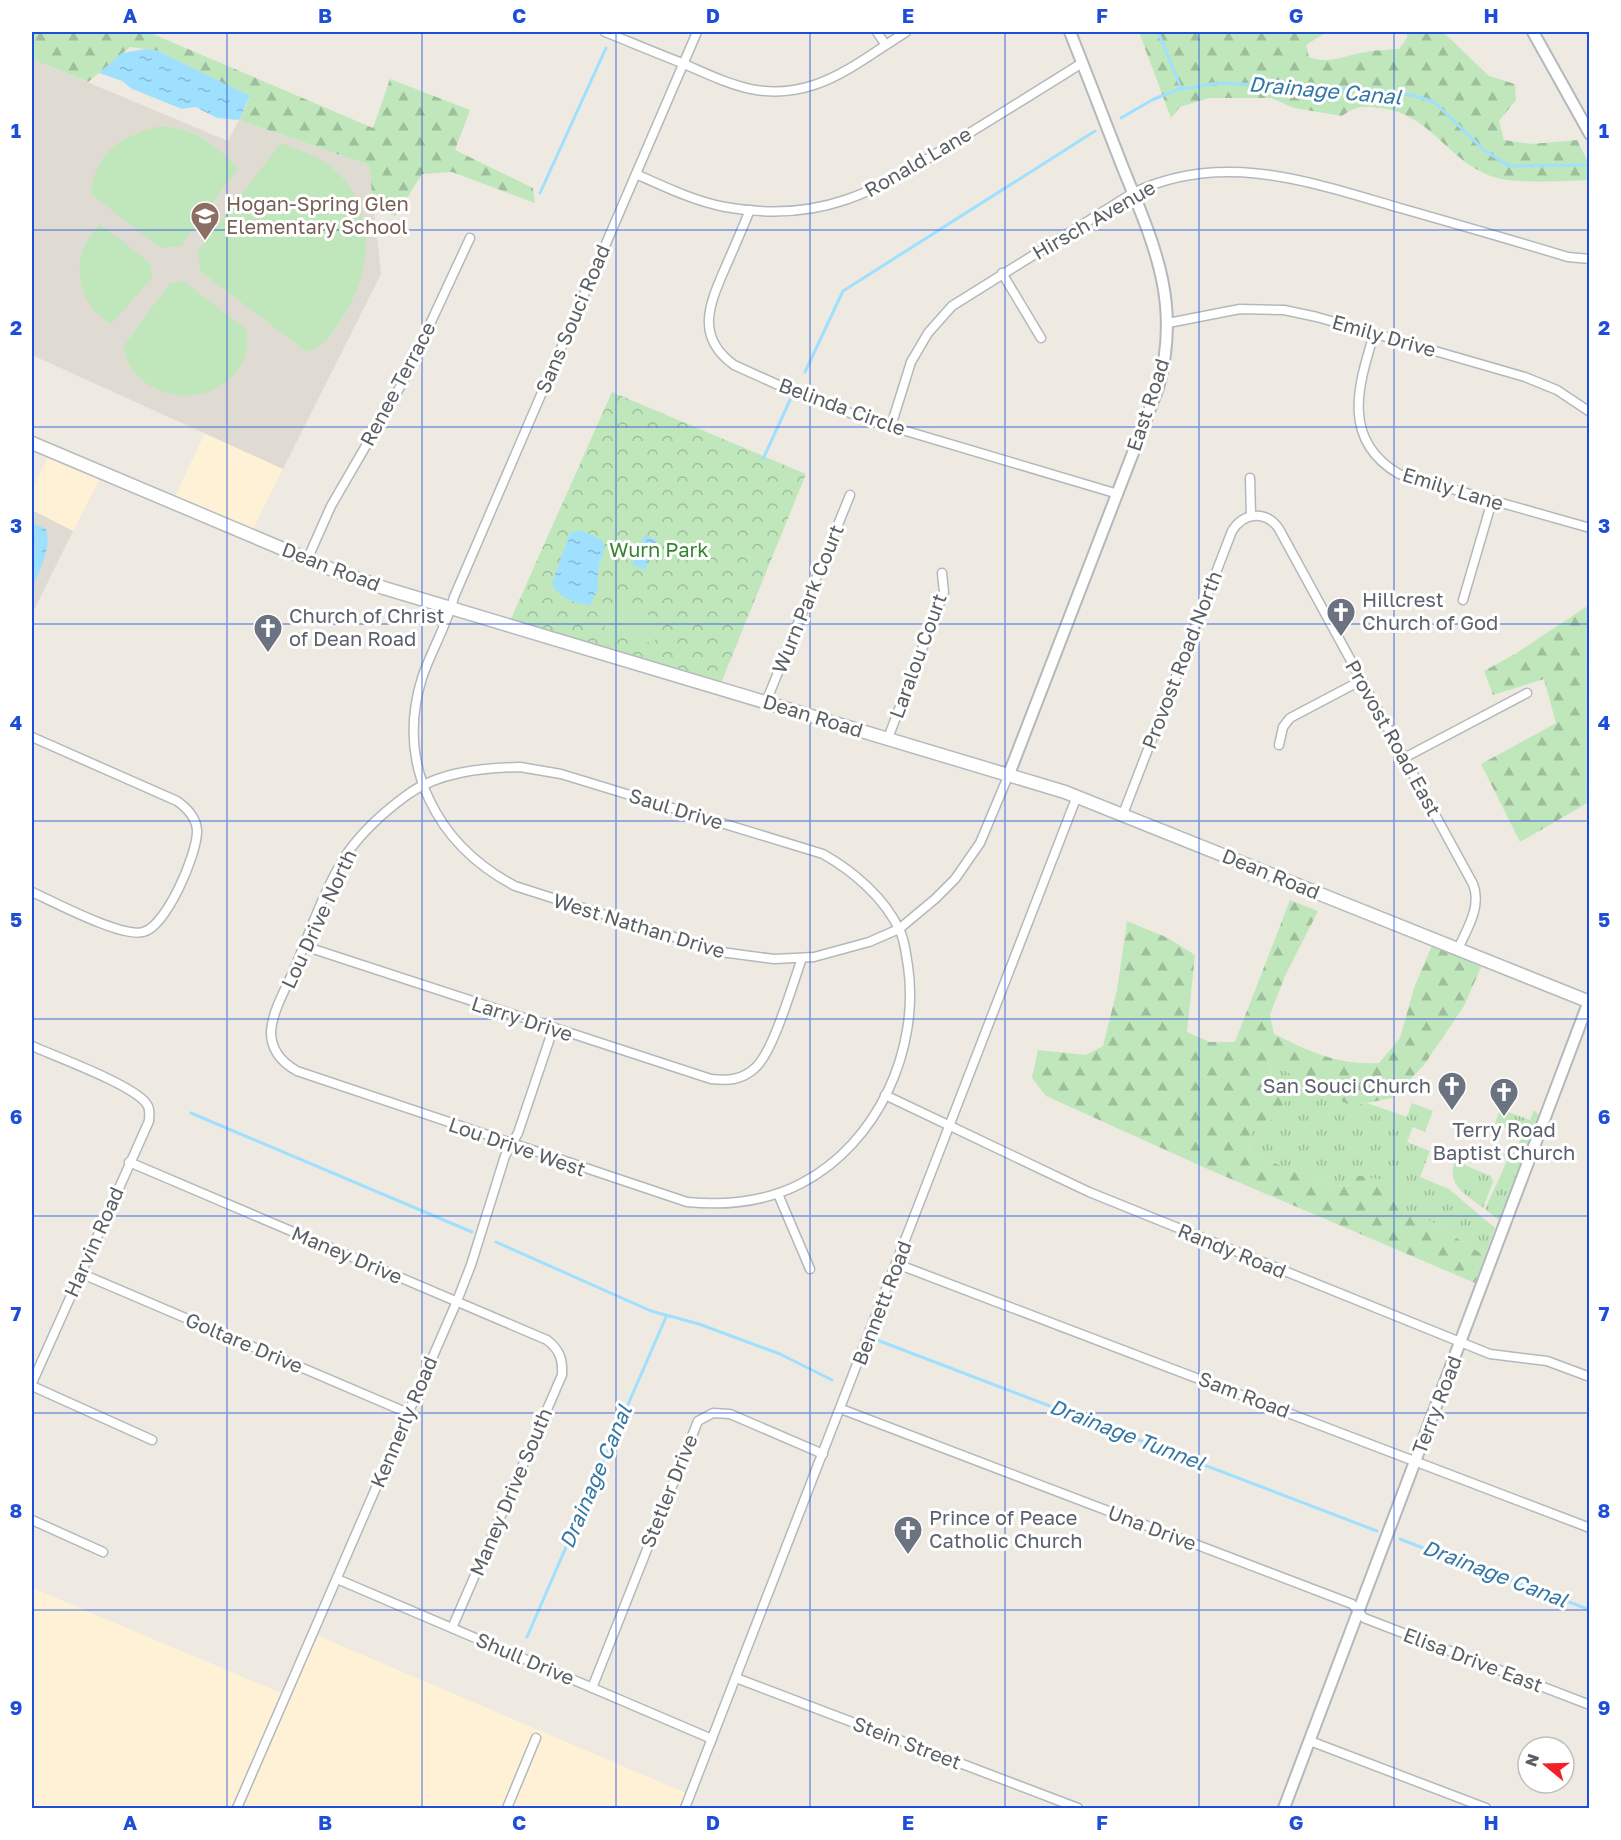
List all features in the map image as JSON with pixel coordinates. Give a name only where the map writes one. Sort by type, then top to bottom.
[{"type":"main road","name":"Dean Road","points":[[32,443],[307,560],[384,588],[1010,774],[1077,796],[1589,1002]]},
{"type":"street","points":[[605,32],[741,88],[763,92],[789,91],[832,77],[906,32]]},
{"type":"street","name":"Sans Souci Road","points":[[422,786],[415,735],[418,695],[428,663],[697,32]]},
{"type":"street","points":[[877,32],[885,44]]},
{"type":"street","name":"East Road","points":[[1010,774],[1158,388],[1166,352],[1168,323],[1160,263],[1070,32]]},
{"type":"street","points":[[1533,32],[1590,134]]},
{"type":"street","name":"Ronald Lane","points":[[636,174],[703,201],[750,210],[804,210],[857,198],[894,180],[1082,63]]},
{"type":"street","name":"Hirsch Avenue","points":[[891,426],[908,370],[928,333],[952,306],[1133,193],[1164,180],[1240,170],[1295,178],[1568,257],[1590,259]]},
{"type":"street","name":"Belinda Circle","points":[[750,210],[709,309],[709,330],[717,350],[734,365],[785,389],[832,407],[1118,494]]},
{"type":"street","name":"Renee Terrace","points":[[307,560],[331,506],[405,380],[470,238]]},
{"type":"street","points":[[1002,273],[1041,338]]},
{"type":"street","name":"Emily Drive","points":[[1168,323],[1222,311],[1264,308],[1302,313],[1542,384],[1572,399],[1590,412]]},
{"type":"street","name":"Emily Lane","points":[[1374,334],[1358,398],[1360,424],[1370,447],[1387,467],[1399,474],[1590,528]]},
{"type":"street","points":[[1250,478],[1251,515]]},
{"type":"street","name":"Wurn Park Court","points":[[766,702],[850,495]]},
{"type":"street","points":[[1463,600],[1492,501]]},
{"type":"street","name":"Provost Road East","points":[[1251,515],[1268,518],[1279,529],[1476,890],[1476,906],[1458,949]]},
{"type":"street","name":"Provost Road North","points":[[1123,814],[1232,531],[1243,518],[1251,515]]},
{"type":"street","name":"Laralou Court","points":[[888,738],[944,591],[942,573]]},
{"type":"street","points":[[1279,744],[1283,727],[1290,718],[1362,680]]},
{"type":"street","points":[[1404,758],[1527,693]]},
{"type":"street","points":[[32,738],[184,806],[195,821],[196,841],[179,884],[158,924],[152,929],[136,933],[120,930],[32,892]]},
{"type":"street","name":"Saul Drive","points":[[422,786],[455,774],[502,767],[520,767],[561,774],[823,854],[855,875],[890,914],[899,929]]},
{"type":"street","name":"West Nathan Drive","points":[[422,786],[442,822],[460,845],[490,872],[515,886],[721,952],[754,958],[802,958],[869,942],[899,929],[935,899],[968,861],[991,821],[1010,774]]},
{"type":"street","name":"Lou Drive North","points":[[273,1045],[273,1019],[348,852],[380,817],[422,786]]},
{"type":"street","name":"Bennett Road","points":[[685,1809],[1077,796]]},
{"type":"street","name":"Lou Drive West","points":[[273,1045],[286,1065],[297,1071],[511,1145],[687,1202],[722,1204],[778,1194],[802,1183],[836,1160],[868,1125],[885,1095],[898,1063],[909,1023],[910,982],[899,929]]},
{"type":"street","name":"Larry Drive","points":[[304,946],[711,1080],[724,1081],[742,1077],[758,1065],[766,1053],[802,958]]},
{"type":"street","name":"Terry Road","points":[[1284,1809],[1589,1002]]},
{"type":"street","name":"Kennerly Road","points":[[237,1809],[457,1301],[553,1029]]},
{"type":"street","name":"Harvin Road","points":[[32,1046],[130,1090],[145,1102],[150,1110],[149,1121],[32,1384]]},
{"type":"street","name":"Randy Road","points":[[885,1095],[1099,1196],[1460,1342],[1500,1356],[1547,1361],[1590,1377]]},
{"type":"street","name":"Maney Drive","points":[[129,1162],[547,1340],[560,1354]]},
{"type":"street","points":[[778,1194],[810,1269]]},
{"type":"street","name":"Sam Road","points":[[897,1264],[1590,1528]]},
{"type":"street","name":"Goltare Drive","points":[[81,1273],[408,1413]]},
{"type":"street","name":"Maney Drive South","points":[[452,1628],[562,1375],[560,1354]]},
{"type":"street","points":[[32,1356],[41,1360]]},
{"type":"street","points":[[32,1384],[152,1440]]},
{"type":"street","name":"Una Drive","points":[[841,1409],[1352,1604],[1359,1612]]},
{"type":"street","name":"Stetler Drive","points":[[592,1688],[698,1421],[713,1413],[730,1414],[823,1454]]},
{"type":"street","points":[[32,1520],[103,1552]]},
{"type":"street","name":"Shull Drive","points":[[337,1579],[712,1739]]},
{"type":"street","name":"Elisa Drive East","points":[[1359,1612],[1364,1618],[1590,1705]]},
{"type":"street","name":"Stein Street","points":[[736,1678],[1078,1809]]},
{"type":"street","points":[[507,1809],[536,1738]]},
{"type":"street","points":[[1310,1741],[1486,1809]]},
{"type":"shaded area","name":"Hogan-Spring Glen Elementary School","points":[[32,59],[228,141],[239,120],[369,165],[381,274],[283,469],[32,355]]},
{"type":"shaded area","points":[[205,433],[283,469],[252,531],[175,496]]},
{"type":"shaded area","points":[[47,458],[100,479],[73,531],[32,510],[32,490]]},
{"type":"shaded area","points":[[32,510],[73,531],[32,614]]},
{"type":"shaded area","points":[[32,1588],[281,1693],[232,1808],[32,1808]]},
{"type":"shaded area","points":[[316,1635],[686,1793],[680,1808],[241,1808]]},
{"type":"green space","points":[[32,32],[148,32],[373,128],[390,79],[470,110],[455,150],[533,188],[535,203],[452,172],[422,174],[396,216],[374,210],[369,165],[239,120],[250,97],[158,51],[130,47],[88,82],[32,59]]},
{"type":"green space","points":[[1139,32],[1327,32],[1306,45],[1309,57],[1324,60],[1370,51],[1399,49],[1407,38],[1407,32],[1443,32],[1489,76],[1515,84],[1516,100],[1499,121],[1504,140],[1532,144],[1577,140],[1589,164],[1589,180],[1523,181],[1488,175],[1460,158],[1412,118],[1380,108],[1360,107],[1342,116],[1294,108],[1271,98],[1209,98],[1180,107],[1171,118]]},
{"type":"green space","points":[[161,126],[195,134],[212,144],[238,168],[181,246],[161,248],[91,194],[98,166],[113,147],[134,134]]},
{"type":"green space","points":[[281,143],[316,157],[343,178],[362,213],[366,232],[366,252],[356,292],[331,335],[321,345],[307,352],[200,271],[198,251]]},
{"type":"green space","points":[[100,224],[151,264],[152,278],[111,324],[94,310],[83,291],[80,280],[84,247]]},
{"type":"green space","points":[[183,281],[247,330],[246,352],[238,370],[225,383],[208,392],[189,396],[169,394],[150,386],[134,372],[123,347],[170,283]]},
{"type":"green space","name":"Wurn Park","points":[[612,392],[806,474],[721,683],[510,621]]},
{"type":"green space","points":[[612,604],[661,619],[654,644],[604,628]]},
{"type":"green space","points":[[1589,605],[1589,802],[1520,842],[1481,764],[1556,723],[1544,679],[1493,695],[1484,671],[1515,654]]},
{"type":"green space","points":[[1290,900],[1318,911],[1285,976],[1270,1015],[1274,1034],[1325,1056],[1350,1062],[1379,1063],[1400,1038],[1414,988],[1433,943],[1482,965],[1464,1006],[1424,1065],[1392,1098],[1351,1106],[1268,1062],[1272,1076],[1288,1098],[1272,1119],[1252,1128],[1249,1153],[1332,1186],[1350,1186],[1355,1175],[1406,1184],[1402,1214],[1419,1214],[1485,1256],[1475,1283],[1210,1170],[1046,1096],[1032,1078],[1038,1050],[1086,1055],[1103,1046],[1117,990],[1127,921],[1168,938],[1195,955],[1187,1032],[1210,1042],[1235,1042]]},
{"type":"green space","points":[[1268,1061],[1351,1106],[1367,1103],[1407,1117],[1412,1103],[1433,1111],[1425,1132],[1413,1127],[1407,1142],[1430,1151],[1420,1177],[1449,1189],[1495,1228],[1485,1256],[1419,1214],[1401,1215],[1406,1184],[1332,1186],[1249,1153],[1252,1128],[1272,1119],[1287,1098],[1272,1076]]},
{"type":"green space","points":[[1500,1109],[1530,1120],[1534,1110],[1538,1114],[1539,1121],[1529,1145],[1519,1143],[1521,1133],[1495,1124]]},
{"type":"green space","points":[[1506,1150],[1521,1155],[1523,1161],[1502,1218],[1499,1220],[1485,1209],[1508,1159],[1503,1156]]},
{"type":"green space","points":[[1455,1161],[1491,1176],[1493,1182],[1483,1208],[1464,1194],[1455,1183],[1453,1170]]},
{"type":"water","points":[[145,49],[158,51],[250,96],[239,120],[217,118],[196,107],[182,109],[132,89],[122,81],[99,73],[122,53]]},
{"type":"water","points":[[32,523],[46,529],[47,544],[44,560],[32,589]]},
{"type":"water","points":[[580,530],[601,539],[605,548],[598,569],[598,589],[590,605],[568,599],[554,588],[552,583],[570,533]]},
{"type":"water","points":[[645,535],[657,540],[645,570],[632,565]]},
{"type":"waterway","points":[[1158,32],[1181,88]]},
{"type":"waterway","name":"Drainage Canal","points":[[540,193],[606,48]]},
{"type":"waterway","name":"Drainage Canal","points":[[1121,118],[1152,100],[1176,90],[1218,83],[1373,90],[1416,96],[1434,102],[1484,150],[1509,166],[1585,165]]},
{"type":"waterway","name":"Drainage Canal","points":[[805,372],[843,291],[1095,131]]},
{"type":"waterway","points":[[763,459],[791,398]]},
{"type":"waterway","name":"Drainage Canal","points":[[191,1113],[472,1232]]},
{"type":"waterway","name":"Drainage Canal","points":[[496,1242],[651,1311],[699,1324],[780,1354],[832,1380]]},
{"type":"waterway","name":"Drainage Canal","points":[[527,1637],[666,1317]]},
{"type":"waterway","name":"Drainage Tunnel","points":[[877,1340],[1377,1531]]},
{"type":"waterway","name":"Drainage Canal","points":[[1400,1539],[1590,1610]]},
{"type":"place","name":"Hogan-Spring Glen Elementary School","points":[[205,242]]},
{"type":"place","name":"Hillcrest Church of God","points":[[1341,638]]},
{"type":"place","name":"Church of Christ of Dean Road","points":[[268,654]]},
{"type":"place","name":"San Souci Church","points":[[1452,1112]]},
{"type":"place","name":"Terry Road Baptist Church","points":[[1504,1118]]},
{"type":"place","name":"Prince of Peace Catholic Church","points":[[908,1556]]}]
